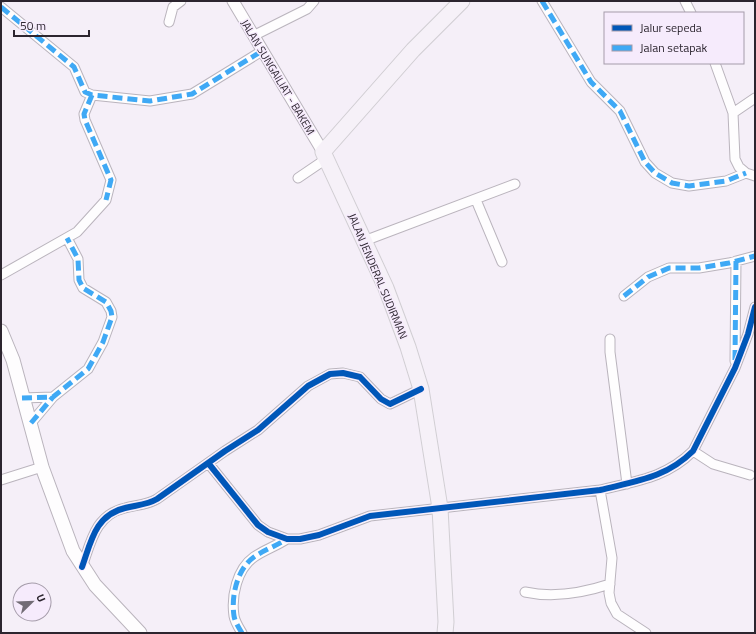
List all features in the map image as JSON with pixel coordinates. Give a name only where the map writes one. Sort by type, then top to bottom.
[{"type":"highway","points":[[324,155],[413,50],[462,1]]},
{"type":"highway","name":"JALAN JENDERAL SUDIRMAN","points":[[324,155],[386,288],[408,347],[421,390],[440,508],[446,622],[445,633]]},
{"type":"main road","points":[[1,331],[13,360],[22,398],[31,422],[42,467],[73,551],[95,585],[140,633]]},
{"type":"street","points":[[169,22],[173,7],[181,1]]},
{"type":"street","name":"JALAN SUNGAILIAT - BAKEM","points":[[233,1],[324,155]]},
{"type":"street","points":[[254,36],[307,9],[314,1]]},
{"type":"street","points":[[542,1],[591,82],[620,110],[645,162],[655,173],[672,183],[689,186],[726,181],[751,175]]},
{"type":"street","points":[[685,1],[690,12]]},
{"type":"street","points":[[1,7],[74,67],[86,92],[92,95],[150,101],[192,94],[262,51]]},
{"type":"street","points":[[715,64],[733,113],[735,159],[739,167],[751,175]]},
{"type":"street","points":[[1,275],[67,238],[80,229],[106,200],[110,190],[111,180],[85,120],[84,114],[92,95]]},
{"type":"street","points":[[733,113],[755,98]]},
{"type":"street","points":[[298,178],[324,155]]},
{"type":"street","points":[[364,241],[515,184]]},
{"type":"street","points":[[476,200],[502,262]]},
{"type":"street","points":[[31,422],[54,397],[88,369],[103,342],[112,317],[109,306],[106,302],[83,288],[78,274],[78,259],[67,238]]},
{"type":"street","points":[[624,296],[648,277],[669,268],[699,268],[755,256]]},
{"type":"street","points":[[735,368],[736,261]]},
{"type":"street","points":[[242,633],[235,617],[233,600],[237,581],[244,568],[254,556],[287,539],[319,535],[370,516],[600,490],[627,484],[666,472],[685,459],[693,451],[735,368],[748,334],[755,307]]},
{"type":"street","points":[[610,339],[610,352],[627,484]]},
{"type":"street","points":[[82,567],[97,526],[109,514],[121,509],[151,503],[209,464],[225,451],[258,430],[308,386],[330,374],[343,373],[360,377],[381,399],[390,404],[421,390]]},
{"type":"street","points":[[22,398],[54,397]]},
{"type":"street","points":[[693,451],[713,464],[750,475]]},
{"type":"street","points":[[209,464],[258,525],[268,532],[287,539]]},
{"type":"street","points":[[5,479],[42,467]]},
{"type":"street","points":[[600,490],[612,558],[609,593],[611,603],[618,614],[646,633]]},
{"type":"street","points":[[525,592],[540,595],[562,594],[591,590],[610,584]]},
{"type":"marked path","points":[[542,1],[591,82],[620,111],[645,162],[655,173],[672,183],[689,186],[726,181],[746,173]]},
{"type":"marked path","points":[[1,7],[74,67],[85,92],[92,95],[150,101],[192,94],[262,51]]},
{"type":"marked path","points":[[92,95],[84,114],[85,120],[111,180],[106,200]]},
{"type":"marked path","points":[[22,398],[53,397],[88,369],[103,342],[112,317],[111,311],[106,302],[83,288],[79,280],[78,259],[67,238]]},
{"type":"marked path","points":[[624,296],[648,277],[669,268],[699,268],[729,263],[755,256]]},
{"type":"marked path","points":[[735,360],[736,261]]},
{"type":"marked path","points":[[31,423],[53,397]]},
{"type":"marked path","points":[[242,633],[235,620],[233,608],[233,600],[239,576],[243,568],[254,557],[287,539]]},
{"type":"cycle path","points":[[209,464],[258,525],[268,532],[287,539],[300,539],[319,535],[370,516],[600,490],[638,481],[661,473],[683,460],[693,451],[735,368],[748,334],[755,307]]},
{"type":"cycle path","points":[[82,567],[92,539],[101,523],[107,517],[125,508],[145,504],[157,499],[225,451],[258,430],[308,386],[330,374],[343,373],[360,377],[381,399],[390,404],[421,389]]}]
